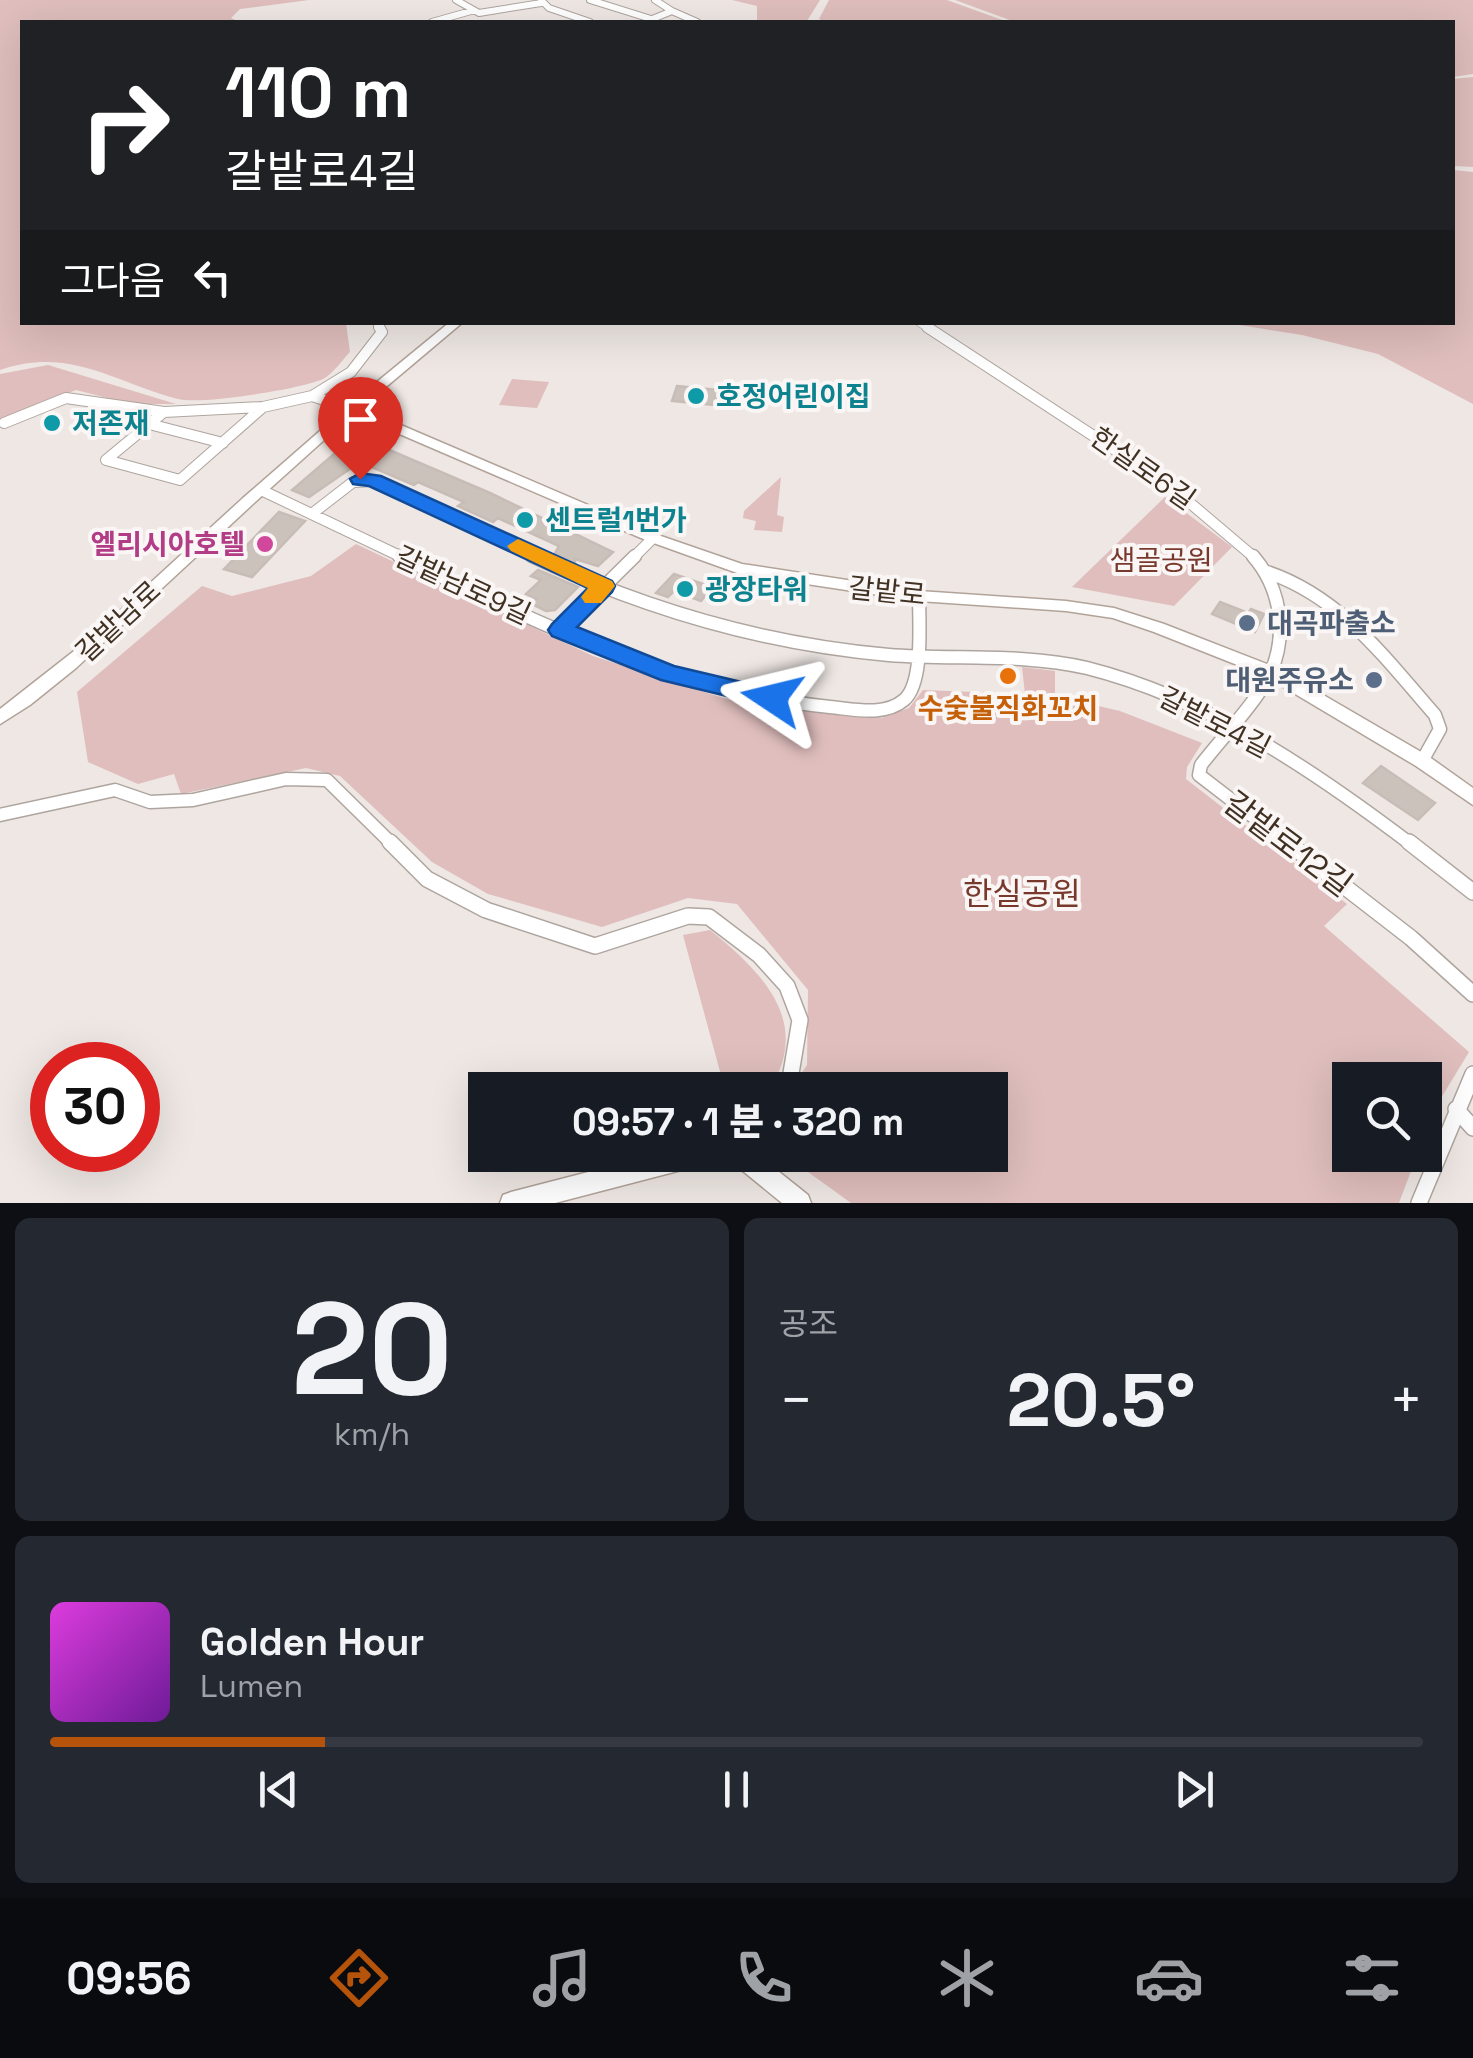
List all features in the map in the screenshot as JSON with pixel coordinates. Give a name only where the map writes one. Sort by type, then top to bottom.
[{"type":"main road","name":"갈밭남로","points":[[0,718],[83,654],[349,408],[454,325]]},
{"type":"main road","name":"갈밭로","points":[[349,408],[654,538],[740,569],[919,596],[1114,613],[1271,672],[1422,760],[1473,798]]},
{"type":"main road","points":[[511,1203],[631,1172]]},
{"type":"main road","points":[[764,1172],[800,1203]]},
{"type":"street","points":[[456,0],[471,11],[482,13],[541,1],[585,20]]},
{"type":"street","points":[[588,0],[648,20],[672,11]]},
{"type":"street","points":[[655,0],[692,20]]},
{"type":"street","points":[[439,20],[471,11]]},
{"type":"street","points":[[4,423],[66,398],[164,412],[264,407],[312,396],[350,372],[382,332],[378,325]]},
{"type":"street","name":"한실로6길","points":[[924,325],[1170,486],[1243,544],[1267,572],[1282,618],[1271,672]]},
{"type":"street","points":[[312,396],[349,408]]},
{"type":"street","points":[[164,412],[106,460],[180,480],[264,407]]},
{"type":"street","points":[[150,424],[223,443]]},
{"type":"street","name":"갈밭남로9길","points":[[313,513],[353,482],[374,480],[604,586]]},
{"type":"street","name":"갈밭남로9길","points":[[261,490],[560,630]]},
{"type":"street","points":[[654,538],[560,630],[631,660],[716,688],[850,709],[878,711],[898,704],[910,694],[917,657],[919,596]]},
{"type":"street","points":[[1267,572],[1291,577],[1319,594],[1435,715],[1440,728],[1422,760]]},
{"type":"street","name":"갈밭로4길","points":[[604,586],[681,617],[731,631],[844,650],[1084,668],[1192,705],[1230,724],[1342,795],[1473,892]]},
{"type":"street","name":"갈밭로12길","points":[[1271,672],[1201,765],[1199,776],[1411,938],[1473,994]]},
{"type":"street","points":[[0,816],[114,790],[150,802],[194,800],[286,779],[328,780],[427,879],[486,910],[596,946],[688,916],[708,917],[759,955],[787,986],[800,1020],[791,1072]]},
{"type":"street","points":[[1419,1203],[1473,1074]]},
{"type":"street","points":[[1456,1110],[1473,1128]]},
{"type":"green space","points":[[0,0],[309,0],[240,9],[231,18],[236,20],[20,20],[20,325],[346,325],[350,352],[323,379],[228,398],[178,399],[70,364],[48,362],[0,370]]},
{"type":"green space","points":[[732,0],[820,0],[808,20],[757,20],[757,6]]},
{"type":"green space","points":[[829,0],[947,0],[1002,20],[822,20]]},
{"type":"green space","points":[[955,0],[1473,0],[1473,74],[1455,77],[1455,20],[1010,20]]},
{"type":"green space","points":[[1473,77],[1473,167],[1455,166],[1455,79]]},
{"type":"green space","points":[[1455,170],[1473,172],[1473,404],[1378,354],[1302,335],[1240,325],[1455,325]]},
{"type":"green space","points":[[48,365],[176,404],[131,404],[76,390],[0,419],[0,374]]},
{"type":"green space","points":[[512,379],[549,382],[537,408],[499,405]]},
{"type":"green space","points":[[781,477],[777,515],[784,517],[782,532],[754,530],[756,521],[743,518],[744,511]]},
{"type":"green space","name":"샘골공원","points":[[1165,497],[1232,547],[1174,606],[1072,587]]},
{"type":"green space","name":"한실공원","points":[[356,544],[593,656],[723,698],[882,718],[909,708],[923,690],[1025,694],[1022,667],[1055,671],[1055,696],[1120,711],[1202,743],[1187,767],[1186,779],[1347,904],[1324,926],[1469,1052],[1442,1096],[1442,1062],[1332,1062],[1332,1172],[1411,1172],[1399,1203],[851,1203],[808,1172],[1008,1172],[1008,1072],[802,1072],[807,1065],[808,990],[737,904],[688,898],[602,927],[488,894],[432,862],[340,776],[306,768],[181,794],[174,774],[138,784],[88,762],[77,692],[202,586],[232,596],[311,576]]},
{"type":"green space","points":[[710,930],[763,981],[776,1000],[783,1021],[786,1042],[778,1072],[720,1072],[683,935]]},
{"type":"building","name":"호정어린이집","points":[[677,386],[719,390],[714,405],[672,401]]},
{"type":"building","points":[[380,446],[613,552],[598,566],[575,559],[575,564],[554,555],[559,546],[498,518],[493,522],[458,506],[464,502],[418,482],[414,485],[360,462],[309,497],[292,490],[340,449],[366,457]]},
{"type":"building","name":"엘리시아호텔","points":[[279,512],[305,521],[252,577],[224,569]]},
{"type":"building","points":[[538,570],[578,587],[555,610],[546,611],[530,603],[536,599],[526,594],[541,580],[531,576]]},
{"type":"building","name":"광장타워","points":[[674,574],[712,587],[701,601],[674,591],[668,597],[656,593]]},
{"type":"building","name":"대곡파출소","points":[[1220,602],[1248,613],[1251,609],[1264,614],[1255,632],[1212,614]]},
{"type":"building","points":[[1381,766],[1435,803],[1418,820],[1363,783]]},
{"type":"slow traffic","points":[[518,546],[604,586],[593,597]]},
{"type":"place","name":"호정어린이집","points":[[696,396]]},
{"type":"place","name":"저존재","points":[[52,423]]},
{"type":"place","name":"센트럴1번가","points":[[525,520]]},
{"type":"place","name":"엘리시아호텔","points":[[265,544]]},
{"type":"place","name":"광장타워","points":[[685,589]]},
{"type":"place","name":"대곡파출소","points":[[1247,623]]},
{"type":"place","name":"수숯불직화꼬치","points":[[1008,676]]},
{"type":"place","name":"대원주유소","points":[[1374,680]]},
{"type":"route","points":[[360,479],[374,480],[604,586],[560,630],[670,674],[716,688],[772,698]]}]
